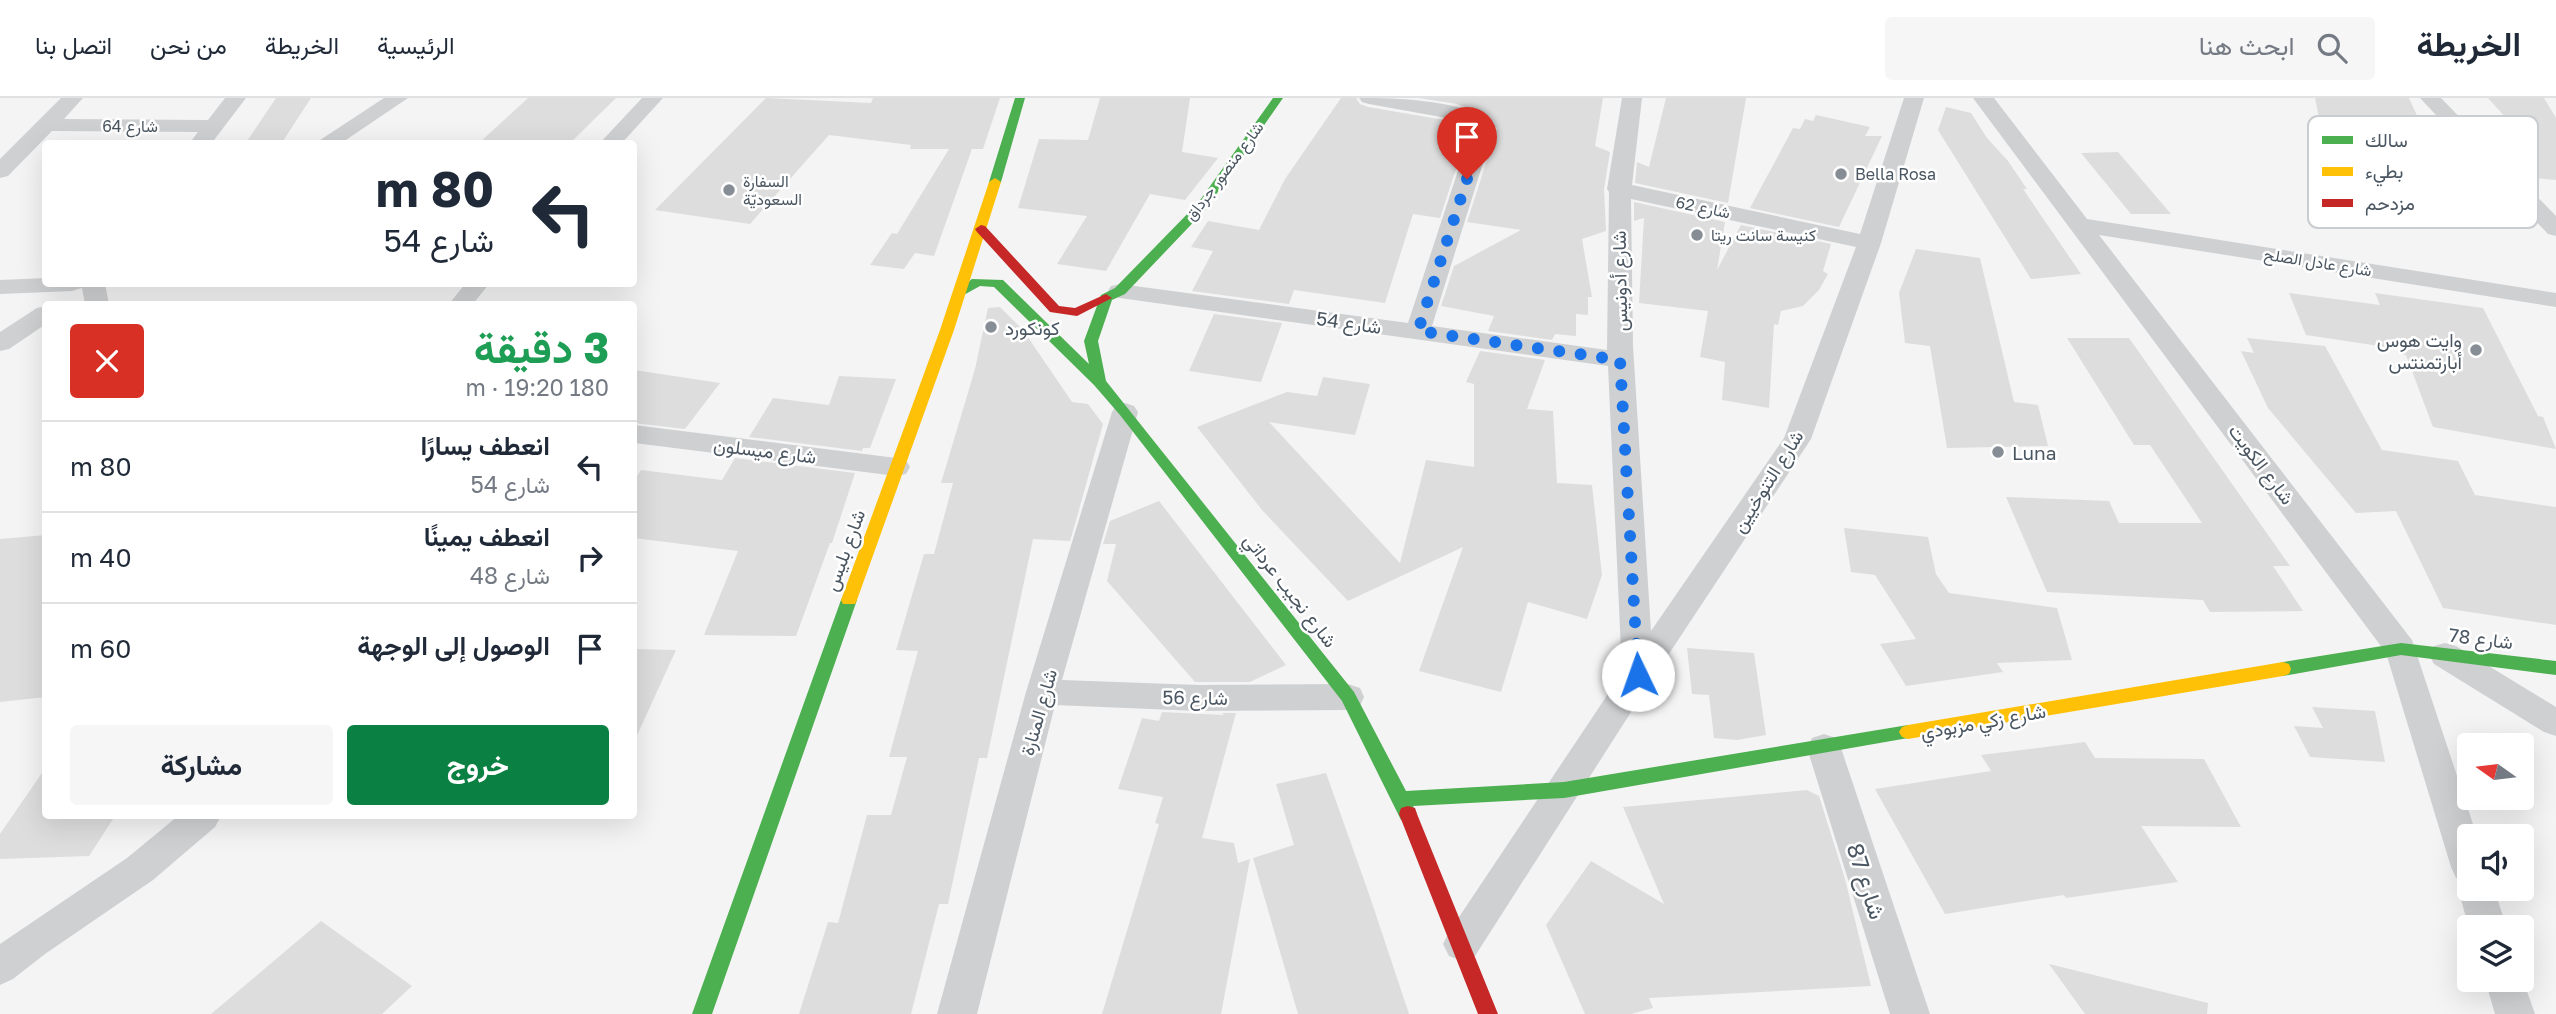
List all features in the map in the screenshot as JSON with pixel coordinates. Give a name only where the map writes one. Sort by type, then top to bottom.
[{"type":"street","points":[[0,171],[73,98]]},
{"type":"street","points":[[207,135],[236,98]]},
{"type":"street","points":[[330,140],[398,98]]},
{"type":"street","points":[[613,140],[653,98]]},
{"type":"street","name":"شارع بليس","points":[[702,1014],[896,467],[932,377],[981,229],[1020,98]]},
{"type":"street","name":"شارع منصور جرداق","points":[[981,229],[1055,309],[1077,312],[1113,294],[1202,206],[1278,98]]},
{"type":"street","points":[[1369,98],[1468,116],[1480,121],[1483,128],[1418,331]]},
{"type":"street","name":"شارع أدونيس","points":[[1632,98],[1623,137],[1618,189],[1620,360],[1638,675]]},
{"type":"street","name":"شارع التنوخيين","points":[[1564,790],[1797,439],[1869,243],[1914,98]]},
{"type":"street","name":"شارع الكويت","points":[[1983,98],[2402,649],[2457,828]]},
{"type":"street","points":[[2430,98],[2447,116]]},
{"type":"street","name":"شارع 64","points":[[46,125],[207,135]]},
{"type":"street","name":"شارع 62","points":[[1618,189],[1869,243]]},
{"type":"street","points":[[2538,210],[2556,229]]},
{"type":"street","name":"شارع عادل الصلح","points":[[2079,225],[2556,300]]},
{"type":"street","name":"شارع نجيب عرداتي","points":[[960,293],[972,282],[984,280],[998,284],[1099,382],[1348,697],[1402,799],[1488,1014]]},
{"type":"street","points":[[0,286],[42,285]]},
{"type":"street","points":[[64,301],[88,287]]},
{"type":"street","points":[[463,301],[475,287]]},
{"type":"street","name":"شارع منصور جرداق","points":[[1099,382],[1091,341],[1113,294]]},
{"type":"street","name":"شارع 54","points":[[1113,294],[1418,331],[1620,360]]},
{"type":"street","points":[[0,343],[42,316]]},
{"type":"street","name":"شارع المنارة","points":[[964,1012],[1042,692],[1125,412]]},
{"type":"street","name":"شارع ميسلون","points":[[637,434],[896,467]]},
{"type":"street","name":"شارع 78","points":[[2402,649],[2556,668]]},
{"type":"street","name":"شارع زكي مزبودي","points":[[1402,799],[1564,790],[2402,649]]},
{"type":"street","points":[[2445,655],[2556,723]]},
{"type":"street","name":"شارع 56","points":[[1042,692],[1199,698],[1348,697]]},
{"type":"street","name":"شارع 87","points":[[1824,748],[1903,1013]]},
{"type":"street","points":[[1462,944],[1564,790]]},
{"type":"street","points":[[0,967],[32,942],[140,869],[199,819]]},
{"type":"street","points":[[2508,992],[2515,1014]]},
{"type":"building","points":[[276,98],[311,98],[284,140],[248,140]]},
{"type":"building","points":[[528,98],[616,98],[573,140],[482,140]]},
{"type":"building","points":[[766,98],[871,103],[873,98],[1000,98],[983,149],[972,149],[934,256],[915,253],[904,269],[870,265],[892,233],[897,234],[949,149],[910,149],[911,145],[829,135],[750,224],[655,210]]},
{"type":"building","points":[[1100,98],[1190,98],[1182,152],[1218,158],[1185,200],[1150,194],[1106,271],[1057,264],[1087,216],[1018,208],[1039,139],[1088,140]]},
{"type":"building","points":[[1341,98],[1356,98],[1360,104],[1368,107],[1462,123],[1469,129],[1440,218],[1413,214],[1385,303],[1294,290],[1289,304],[1192,291],[1213,251],[1191,247],[1208,221],[1259,230],[1285,179]]},
{"type":"building","points":[[1419,98],[1603,98],[1595,146],[1610,152],[1604,189],[1606,231],[1582,239],[1592,297],[1588,297],[1588,315],[1576,314],[1576,336],[1555,334],[1552,340],[1488,331],[1494,316],[1441,306],[1454,266],[1521,230],[1467,222],[1497,129],[1489,116],[1457,104]]},
{"type":"building","points":[[1666,98],[1746,98],[1728,203],[1635,183],[1637,162],[1649,167]]},
{"type":"building","points":[[2315,98],[2409,98],[2417,116],[2319,116]]},
{"type":"building","points":[[2488,98],[2544,98],[2556,118],[2556,180],[2538,178],[2538,116],[2504,116]]},
{"type":"building","points":[[1946,107],[1971,113],[1987,138],[2008,161],[2027,189],[2023,189],[2081,274],[2031,279],[1938,130]]},
{"type":"building","points":[[1816,115],[1870,127],[1865,136],[1882,136],[1839,227],[1750,208],[1793,128],[1800,129],[1805,119],[1813,121]]},
{"type":"building","points":[[2118,152],[2171,214],[2131,214],[2081,153]]},
{"type":"building","points":[[1634,202],[1725,222],[1717,270],[1741,225],[1831,244],[1823,271],[1828,274],[1819,290],[1803,306],[1781,311],[1778,325],[1774,324],[1769,408],[1722,400],[1725,362],[1700,357],[1708,311],[1639,303],[1644,218],[1634,221]]},
{"type":"building","points":[[1916,249],[1980,258],[2014,402],[2038,405],[2048,446],[1947,448],[1930,346],[1905,343],[1899,293]]},
{"type":"building","points":[[2289,293],[2380,305],[2375,293],[2483,308],[2538,416],[2543,417],[2556,449],[2433,427],[2406,355],[2401,354],[2399,349],[2306,335]]},
{"type":"building","points":[[1000,307],[1023,330],[1072,402],[1088,404],[1103,424],[1073,531],[1070,541],[1033,539],[987,758],[979,758],[948,904],[939,904],[911,1014],[799,1014],[828,922],[838,923],[867,815],[891,815],[907,757],[889,757],[918,651],[896,650],[924,554],[934,554],[953,483],[941,483],[975,369],[988,308]]},
{"type":"building","points":[[1214,314],[1282,323],[1261,382],[1189,371]]},
{"type":"building","points":[[2067,338],[2129,338],[2290,566],[2273,566],[2303,611],[2210,612],[2203,600],[2047,592],[2006,497],[2109,501],[2119,523],[2202,523],[2150,445],[2134,445]]},
{"type":"building","points":[[2247,338],[2325,346],[2382,450],[2458,461],[2475,495],[2556,507],[2556,625],[2443,608],[2396,511],[2356,513],[2268,408],[2241,351],[2254,353]]},
{"type":"building","points":[[1480,351],[1545,360],[1527,409],[1553,411],[1557,483],[1592,485],[1602,575],[1587,619],[1528,602],[1501,692],[1419,671],[1463,547],[1348,601],[1262,510],[1197,427],[1287,392],[1317,396],[1323,377],[1370,384],[1355,435],[1269,422],[1400,563],[1426,460],[1474,467],[1474,384],[1466,382]]},
{"type":"building","points":[[637,370],[720,383],[685,429],[637,423]]},
{"type":"building","points":[[839,376],[896,379],[870,448],[863,448],[862,451],[749,437],[773,398],[829,405]]},
{"type":"building","points":[[735,458],[855,473],[832,543],[796,636],[704,635],[738,551],[637,538],[637,476],[641,470],[722,480]]},
{"type":"building","points":[[1159,501],[1286,665],[1250,682],[1195,682],[1107,581],[1116,544],[1103,544],[1110,521]]},
{"type":"building","points":[[1844,528],[1928,537],[1936,574],[1949,593],[2057,608],[2072,660],[1997,663],[2003,672],[1906,686],[1880,644],[1916,639],[1875,575],[1851,572]]},
{"type":"building","points":[[42,535],[42,697],[0,702],[0,539]]},
{"type":"building","points":[[1687,648],[1754,653],[1766,735],[1737,740],[1714,738],[1709,695],[1692,694]]},
{"type":"building","points":[[637,649],[676,650],[637,735]]},
{"type":"building","points":[[2312,707],[2375,711],[2385,762],[2310,757],[2294,726],[2323,728]]},
{"type":"building","points":[[1162,712],[1224,715],[1222,713],[1236,713],[1202,838],[1234,843],[1238,863],[1250,859],[1221,1014],[1102,1014],[1159,824],[1155,823],[1163,797],[1118,789],[1142,718],[1159,721]]},
{"type":"building","points":[[2085,742],[2095,758],[2204,759],[2241,827],[2141,826],[2178,882],[2066,898],[2064,895],[1945,914],[1875,789],[1991,771],[1981,755]]},
{"type":"building","points":[[42,773],[42,819],[113,819],[89,856],[0,859],[0,834]]},
{"type":"building","points":[[1326,773],[1409,1014],[1298,1014],[1253,858],[1294,845],[1276,784]]},
{"type":"building","points":[[1807,790],[1819,796],[1845,879],[1871,986],[1649,998],[1653,1008],[1631,1014],[1585,1014],[1546,925],[1591,861],[1664,904],[1623,807]]},
{"type":"building","points":[[321,921],[412,986],[382,1014],[211,1014]]},
{"type":"building","points":[[2049,964],[2208,1003],[2207,1014],[2085,1014]]},
{"type":"traffic: fast","points":[[995,182],[1020,98]]},
{"type":"traffic: fast","points":[[1099,382],[1091,341],[1106,298],[1120,291],[1202,206],[1278,98]]},
{"type":"traffic: fast","points":[[960,293],[977,282],[998,283],[1099,382],[1125,412],[1348,697],[1408,814]]},
{"type":"traffic: fast","points":[[702,1014],[849,600]]},
{"type":"traffic: fast","points":[[2283,669],[2401,649],[2556,668]]},
{"type":"traffic: fast","points":[[1402,799],[1564,790],[1908,732]]},
{"type":"traffic: slow","points":[[849,600],[947,330],[995,182]]},
{"type":"traffic: slow","points":[[1908,732],[2283,669]]},
{"type":"traffic: jam","points":[[981,229],[1055,309],[1077,312],[1106,298]]},
{"type":"traffic: jam","points":[[1408,814],[1488,1014]]},
{"type":"place","name":"Bella Rosa","points":[[1841,174]]},
{"type":"place","name":"السفارة السعوديّة","points":[[729,190]]},
{"type":"place","name":"كنيسة سانت ريتا","points":[[1697,235]]},
{"type":"place","name":"كونكورد","points":[[991,327]]},
{"type":"place","name":"وايت هوس أبارتمنتس","points":[[2476,350]]},
{"type":"place","name":"Luna","points":[[1998,452]]},
{"type":"route","points":[[1467,179],[1418,331],[1620,360],[1638,675]]}]
